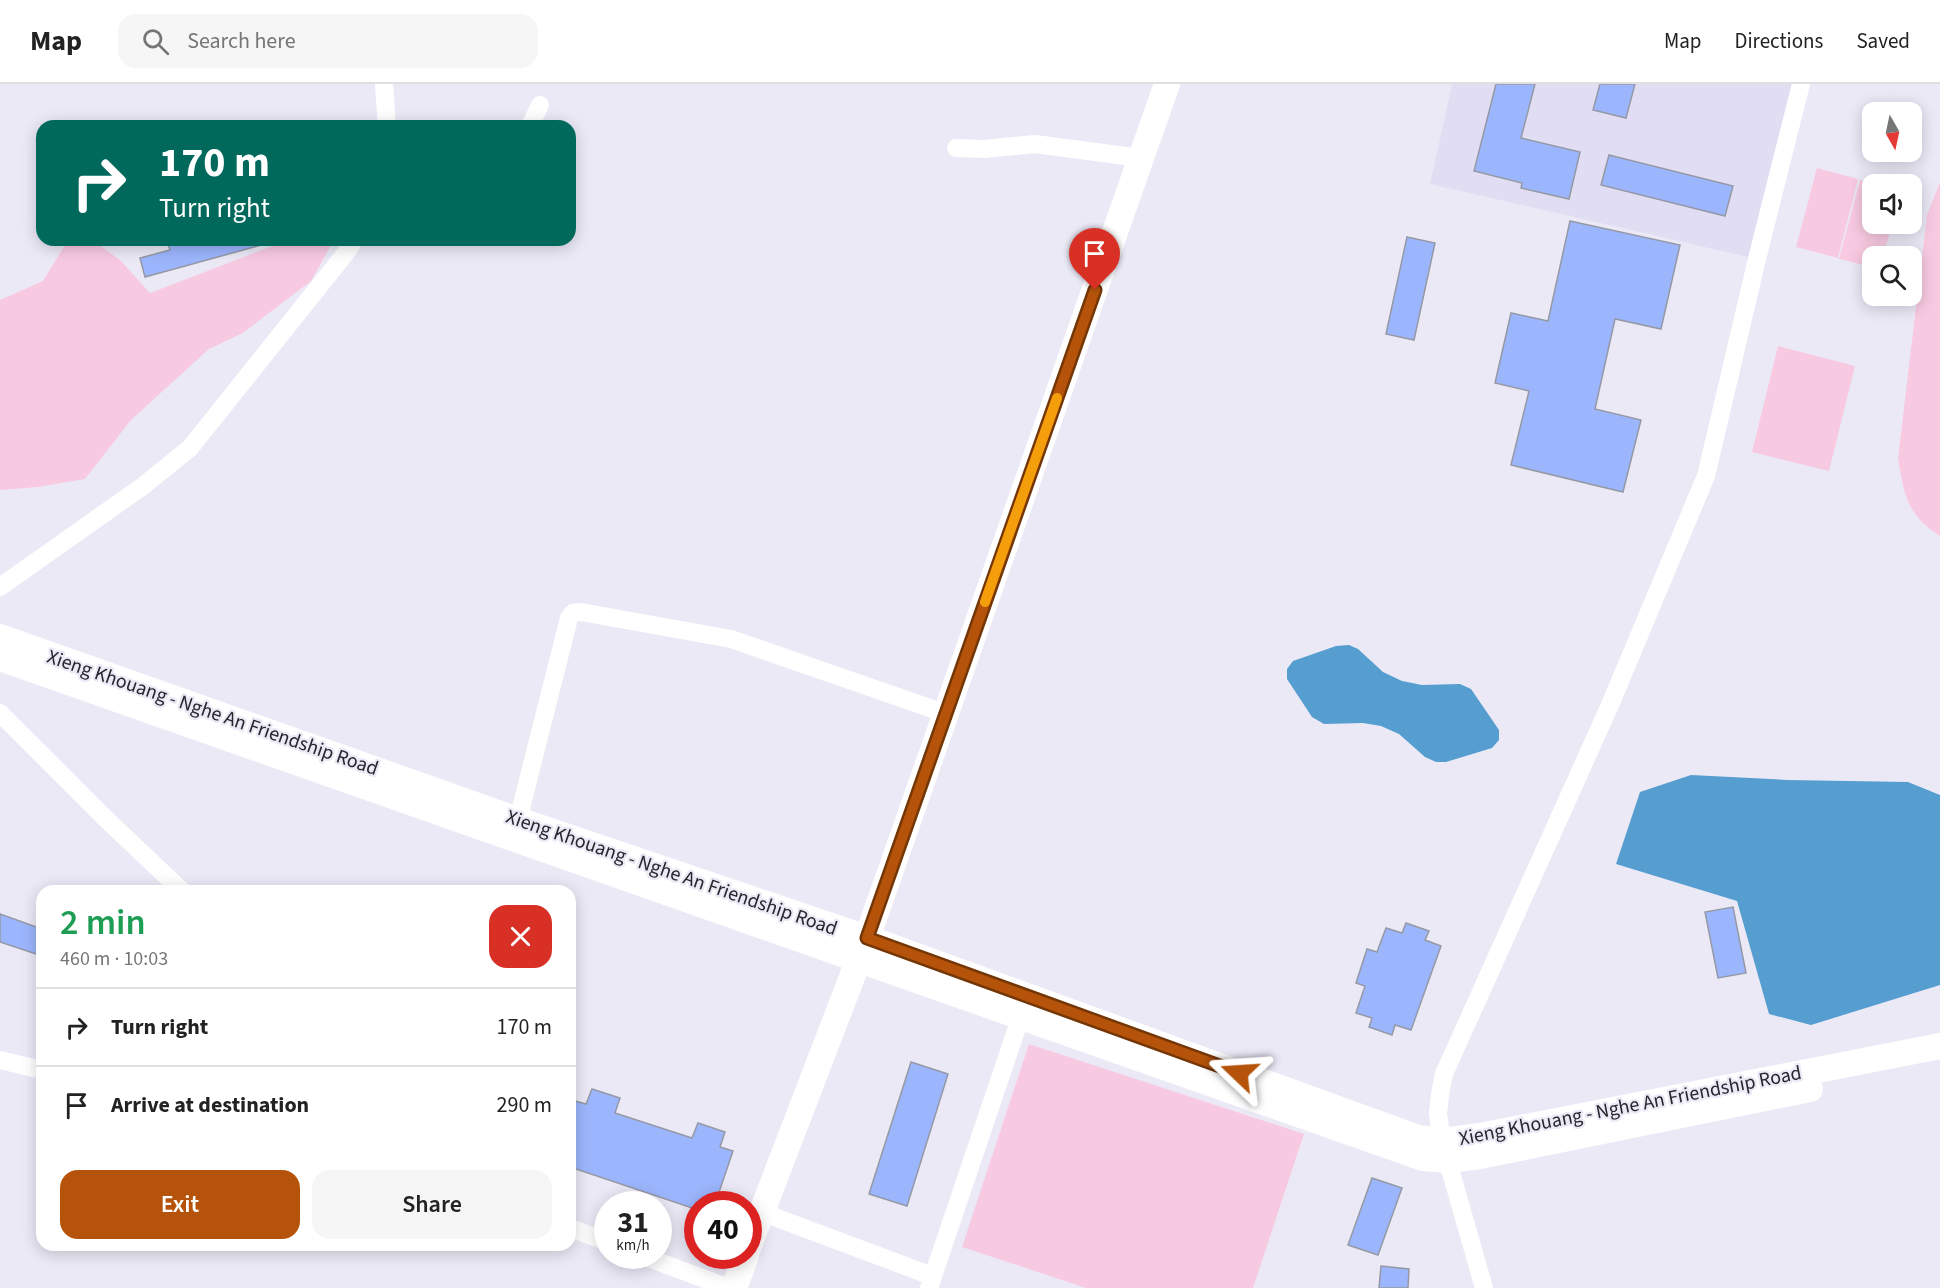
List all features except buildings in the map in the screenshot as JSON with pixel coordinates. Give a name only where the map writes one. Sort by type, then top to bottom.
[{"type":"street","points":[[384,84],[387,120]]},
{"type":"street","points":[[762,1209],[863,949],[1167,84]]},
{"type":"street","points":[[1484,1288],[1444,1150],[1438,1114],[1444,1074],[1610,705],[1706,476],[1801,84]]},
{"type":"street","points":[[533,120],[540,105]]},
{"type":"street","points":[[956,148],[984,149],[1035,144],[1141,158]]},
{"type":"street","points":[[0,587],[143,486],[190,448],[350,246]]},
{"type":"street","points":[[518,820],[569,618],[573,613],[580,612],[731,639],[946,714]]},
{"type":"street","name":"Xieng Khouang - Nghe An Friendship Road","points":[[0,637],[518,820],[863,949],[1021,1016],[1423,1158],[1480,1136],[1940,1046]]},
{"type":"street","name":"Xieng Khouang - Nghe An Friendship Road","points":[[0,658],[1418,1138],[1444,1150],[1610,1131],[1940,1062]]},
{"type":"street","points":[[0,713],[176,885]]},
{"type":"street","points":[[762,1212],[930,1282],[1021,1016]]},
{"type":"street","points":[[0,1060],[36,1069]]},
{"type":"street","points":[[576,1230],[594,1237]]},
{"type":"street","points":[[672,1267],[729,1288]]},
{"type":"street","points":[[734,1288],[741,1269]]},
{"type":"shaded area","points":[[1452,84],[1801,84],[1757,259],[1430,184]]},
{"type":"shaded area","points":[[1817,168],[1858,179],[1838,258],[1796,247]]},
{"type":"shaded area","points":[[1860,180],[1862,180],[1862,234],[1889,234],[1886,246],[1862,246],[1862,265],[1839,259]]},
{"type":"shaded area","points":[[1940,182],[1940,536],[1920,520],[1909,503],[1902,483],[1898,458],[1916,306],[1922,306],[1922,257],[1927,215]]},
{"type":"shaded area","points":[[64,246],[100,246],[120,260],[150,293],[272,246],[331,246],[311,281],[243,333],[209,349],[131,420],[85,479],[38,487],[0,490],[0,300],[43,281]]},
{"type":"shaded area","points":[[1778,346],[1855,366],[1829,471],[1752,452]]},
{"type":"shaded area","points":[[1029,1044],[1304,1134],[1253,1288],[1086,1288],[962,1247]]},
{"type":"water","points":[[1349,645],[1358,649],[1383,672],[1402,681],[1422,685],[1460,684],[1471,689],[1499,730],[1499,740],[1492,748],[1446,762],[1436,762],[1425,757],[1399,734],[1381,726],[1363,723],[1324,724],[1312,717],[1287,679],[1287,669],[1293,661],[1336,646]]},
{"type":"water","points":[[1691,775],[1788,780],[1908,782],[1940,795],[1940,985],[1811,1025],[1769,1014],[1737,901],[1616,864],[1640,792]]},
{"type":"slow traffic","points":[[985,602],[1057,398]]},
{"type":"route","points":[[1095,290],[867,938],[1239,1073]]}]
